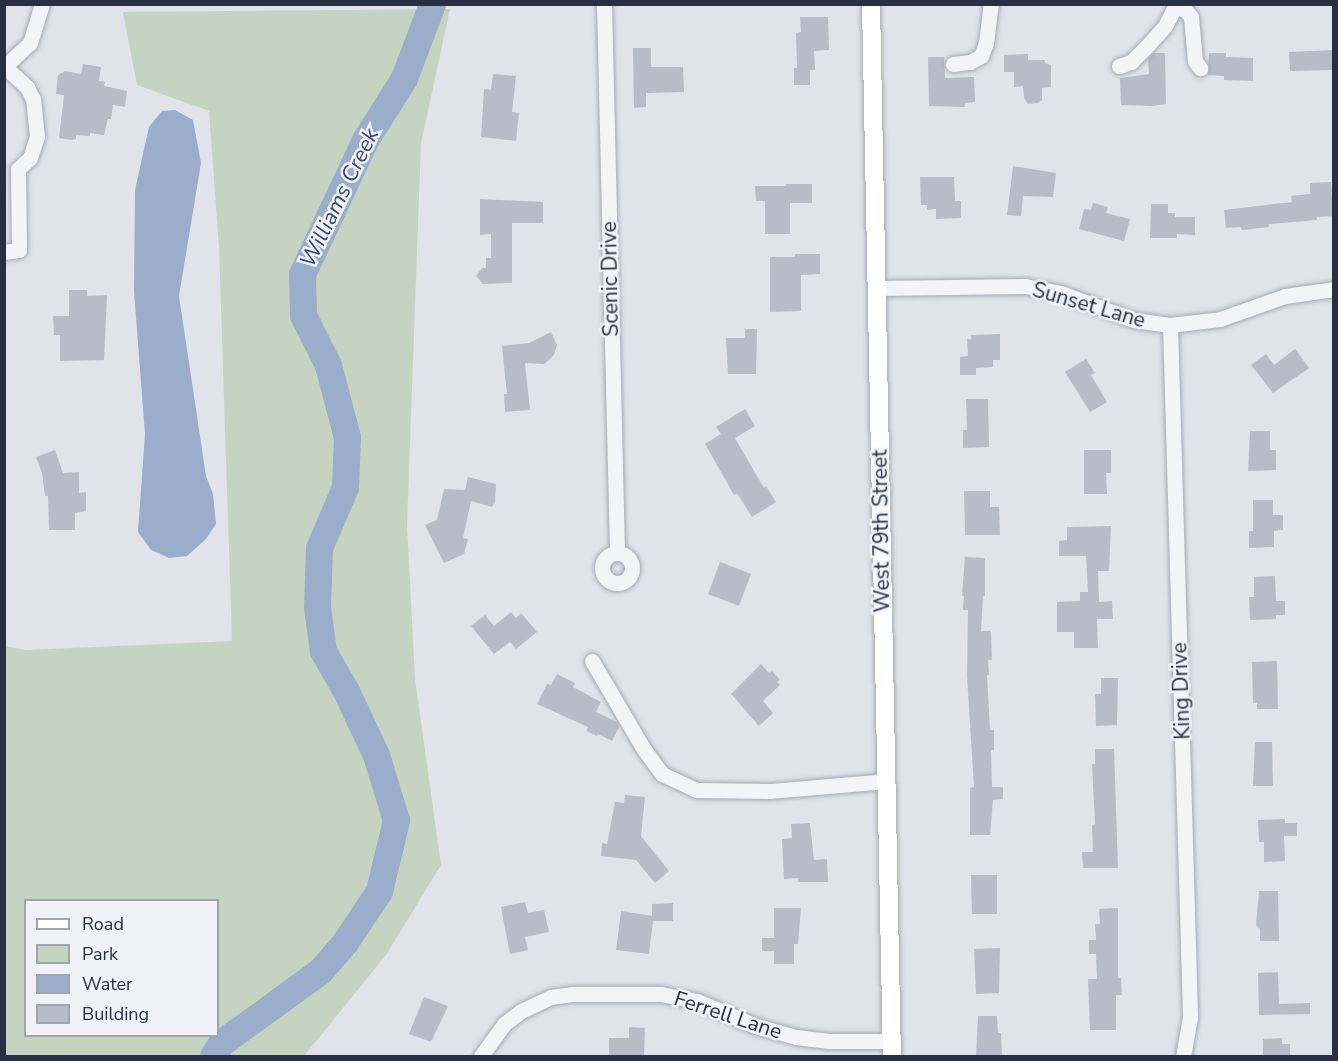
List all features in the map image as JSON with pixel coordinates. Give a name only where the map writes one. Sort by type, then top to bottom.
[{"type":"main road","name":"West 79th Street","points":[[871,4],[892,1049]]},
{"type":"street","points":[[4,252],[15,252],[20,244],[11,169],[30,158],[36,143],[35,114],[27,87],[5,67],[30,43],[42,4]]},
{"type":"street","name":"Scenic Drive","points":[[604,4],[616,553]]},
{"type":"street","points":[[953,64],[970,62],[981,56],[986,43],[991,4]]},
{"type":"street","points":[[1119,66],[1131,62],[1146,47],[1165,26],[1177,6],[1191,17],[1193,51],[1195,61],[1200,68]]},
{"type":"street","name":"Sunset Lane","points":[[876,288],[997,284],[1033,286],[1074,297],[1134,320],[1170,325],[1220,319],[1278,298],[1334,289]]},
{"type":"street","name":"King Drive","points":[[1170,325],[1190,1017],[1183,1056]]},
{"type":"street","points":[[592,661],[643,748],[662,774],[696,790],[770,791],[886,781]]},
{"type":"street","name":"Ferrell Lane","points":[[481,1056],[500,1029],[521,1011],[551,997],[573,994],[668,995],[697,1001],[756,1026],[796,1037],[892,1049]]},
{"type":"green space","points":[[450,9],[421,143],[407,525],[415,679],[441,865],[386,955],[304,1056],[5,1056],[5,646],[26,650],[232,641],[219,247],[209,111],[137,85],[123,12]]},
{"type":"water","points":[[175,110],[193,120],[201,163],[179,296],[206,476],[213,494],[216,524],[206,539],[187,556],[169,558],[151,550],[138,532],[145,434],[134,291],[135,190],[149,127],[162,111]]},
{"type":"building","points":[[800,17],[828,17],[829,50],[814,51],[815,70],[810,70],[810,85],[794,85],[794,68],[797,68],[796,33],[801,32]]},
{"type":"building","points":[[633,48],[651,48],[651,67],[683,67],[684,92],[646,93],[646,107],[634,108]]},
{"type":"building","points":[[1334,50],[1334,70],[1290,71],[1289,52]]},
{"type":"building","points":[[1153,53],[1165,53],[1166,104],[1121,105],[1120,78],[1149,74],[1148,59]]},
{"type":"building","points":[[1209,53],[1226,53],[1226,57],[1253,58],[1253,81],[1224,80],[1224,76],[1208,75]]},
{"type":"building","points":[[1028,54],[1028,60],[1045,60],[1045,63],[1051,65],[1051,87],[1042,88],[1042,100],[1038,103],[1028,104],[1024,98],[1023,86],[1014,87],[1014,72],[1004,72],[1004,55]]},
{"type":"building","points":[[928,57],[944,57],[945,78],[974,77],[975,102],[965,103],[965,107],[929,106]]},
{"type":"building","points":[[83,64],[101,67],[99,81],[105,82],[104,86],[127,91],[125,107],[113,105],[111,119],[108,119],[104,135],[90,133],[90,136],[76,135],[76,139],[72,140],[59,138],[64,95],[56,94],[58,75],[65,71],[81,74]]},
{"type":"building","points":[[493,74],[516,76],[512,112],[519,113],[516,141],[481,137],[484,89],[491,90]]},
{"type":"building","points":[[1013,166],[1056,173],[1053,197],[1023,196],[1021,216],[1007,215]]},
{"type":"building","points":[[920,177],[954,177],[955,201],[961,201],[961,218],[936,219],[936,209],[927,210],[927,205],[921,205]]},
{"type":"building","points":[[1331,182],[1333,216],[1317,217],[1317,220],[1269,224],[1269,227],[1242,230],[1241,227],[1226,228],[1224,210],[1292,202],[1291,196],[1310,194],[1310,183]]},
{"type":"building","points":[[786,184],[812,184],[812,203],[790,203],[790,234],[765,234],[765,201],[756,201],[755,186],[786,186]]},
{"type":"building","points":[[480,199],[543,202],[543,223],[512,223],[512,283],[483,284],[476,276],[482,268],[486,268],[486,258],[491,258],[491,234],[480,235]]},
{"type":"building","points":[[1093,203],[1108,207],[1106,213],[1130,219],[1124,241],[1079,229],[1084,209],[1091,210]]},
{"type":"building","points":[[1151,204],[1168,204],[1168,213],[1175,213],[1175,217],[1195,217],[1195,235],[1177,234],[1177,238],[1150,238]]},
{"type":"building","points":[[795,254],[820,254],[820,274],[801,275],[801,311],[770,312],[770,257],[795,257]]},
{"type":"building","points":[[69,290],[87,290],[87,296],[107,295],[104,360],[60,361],[60,335],[54,335],[53,316],[69,316]]},
{"type":"building","points":[[745,329],[757,329],[756,374],[728,374],[726,338],[745,338]]},
{"type":"building","points":[[551,332],[557,345],[554,355],[544,364],[525,363],[530,410],[505,412],[504,394],[507,394],[502,346],[529,343]]},
{"type":"building","points":[[1000,334],[1000,360],[993,360],[993,367],[976,368],[976,375],[960,375],[960,357],[968,356],[967,339],[971,339],[971,335]]},
{"type":"building","points":[[1295,349],[1309,368],[1273,393],[1251,365],[1266,354],[1274,365]]},
{"type":"building","points":[[1086,359],[1095,373],[1091,375],[1107,402],[1090,412],[1065,372]]},
{"type":"building","points":[[966,399],[988,399],[989,447],[963,448],[963,430],[967,430]]},
{"type":"building","points":[[745,409],[755,426],[735,438],[764,488],[766,486],[776,502],[752,517],[737,493],[734,495],[705,444],[721,434],[716,427]]},
{"type":"building","points":[[1250,431],[1270,431],[1270,450],[1276,450],[1276,470],[1248,471]]},
{"type":"building","points":[[55,450],[63,473],[79,472],[79,493],[86,492],[86,511],[75,513],[75,530],[49,530],[48,496],[45,496],[42,473],[36,457]]},
{"type":"building","points":[[1084,450],[1111,450],[1111,473],[1106,473],[1107,494],[1084,494]]},
{"type":"building","points":[[468,477],[496,484],[495,502],[492,507],[471,501],[463,538],[468,539],[464,554],[444,563],[425,525],[437,520],[444,489],[465,490]]},
{"type":"building","points":[[964,491],[990,491],[990,507],[999,507],[1000,535],[965,535]]},
{"type":"building","points":[[1253,500],[1273,500],[1273,515],[1283,515],[1283,530],[1274,531],[1274,547],[1249,548],[1249,531],[1253,531]]},
{"type":"building","points":[[1111,526],[1109,571],[1098,571],[1099,602],[1112,601],[1113,619],[1097,619],[1098,648],[1074,648],[1074,632],[1057,632],[1057,602],[1080,601],[1080,592],[1088,592],[1086,556],[1059,556],[1059,541],[1067,540],[1067,527]]},
{"type":"building","points":[[965,557],[985,558],[985,596],[983,596],[981,631],[991,631],[992,660],[988,660],[989,675],[987,675],[990,730],[994,730],[994,750],[991,750],[992,787],[1003,787],[1003,799],[993,800],[990,835],[970,835],[970,788],[974,787],[967,676],[968,610],[963,610],[964,596],[962,596]]},
{"type":"building","points":[[720,562],[751,574],[739,606],[708,594]]},
{"type":"building","points":[[1275,576],[1276,601],[1285,601],[1285,615],[1276,615],[1276,619],[1250,620],[1249,597],[1254,597],[1254,577]]},
{"type":"building","points":[[511,612],[516,618],[521,613],[537,632],[516,649],[510,642],[494,654],[471,626],[485,615],[494,626]]},
{"type":"building","points":[[1277,661],[1278,709],[1257,709],[1257,703],[1253,703],[1252,662]]},
{"type":"building","points":[[761,664],[769,673],[772,671],[780,680],[777,682],[780,685],[763,701],[773,713],[759,726],[731,694]]},
{"type":"building","points":[[557,674],[575,683],[573,687],[601,702],[596,712],[617,722],[619,727],[612,741],[586,731],[588,727],[537,704],[547,684],[551,685]]},
{"type":"building","points":[[1101,678],[1118,678],[1117,725],[1096,726],[1095,694],[1101,694]]},
{"type":"building","points":[[1255,742],[1272,742],[1273,786],[1253,786]]},
{"type":"building","points":[[1095,749],[1114,749],[1118,868],[1083,868],[1082,852],[1093,852],[1092,825],[1095,824],[1092,764],[1095,764]]},
{"type":"building","points":[[625,795],[645,797],[641,836],[669,871],[655,883],[636,860],[601,856],[602,843],[607,844],[615,802],[624,803]]},
{"type":"building","points":[[1285,819],[1285,823],[1297,823],[1297,836],[1284,836],[1285,861],[1264,862],[1264,842],[1259,842],[1258,820]]},
{"type":"building","points":[[810,823],[814,860],[827,859],[828,882],[798,882],[798,878],[784,879],[782,839],[792,838],[791,824]]},
{"type":"building","points":[[971,875],[997,875],[997,914],[972,914]]},
{"type":"building","points":[[1259,891],[1278,891],[1279,941],[1260,941],[1260,929],[1256,925]]},
{"type":"building","points":[[525,902],[528,913],[544,910],[549,932],[525,937],[528,950],[510,954],[501,907]]},
{"type":"building","points":[[673,903],[673,921],[653,921],[649,954],[616,950],[621,911],[652,916],[652,904]]},
{"type":"building","points":[[774,908],[801,908],[798,944],[794,944],[794,964],[774,964],[774,951],[762,951],[762,938],[774,938]]},
{"type":"building","points":[[1118,908],[1118,978],[1121,978],[1122,995],[1116,995],[1116,1030],[1090,1030],[1088,979],[1097,979],[1096,954],[1089,954],[1089,940],[1096,940],[1095,924],[1100,924],[1099,909]]},
{"type":"building","points":[[1000,948],[999,993],[976,994],[974,949]]},
{"type":"building","points":[[1278,972],[1279,1004],[1310,1003],[1310,1014],[1259,1015],[1258,973]]},
{"type":"building","points":[[424,997],[448,1006],[431,1042],[409,1034]]},
{"type":"building","points":[[978,1016],[997,1016],[998,1033],[1001,1033],[1002,1054],[999,1056],[976,1056]]},
{"type":"building","points":[[629,1027],[645,1028],[644,1056],[609,1056],[609,1038],[629,1038]]},
{"type":"building","points":[[1282,1038],[1282,1044],[1290,1044],[1290,1056],[1263,1056],[1263,1039]]},
{"type":"waterway","name":"Williams Creek","points":[[213,1056],[221,1043],[320,971],[345,942],[379,891],[396,820],[376,755],[346,691],[323,651],[317,607],[319,548],[345,487],[347,437],[328,365],[303,315],[302,274],[365,140],[404,78],[432,4]]}]
